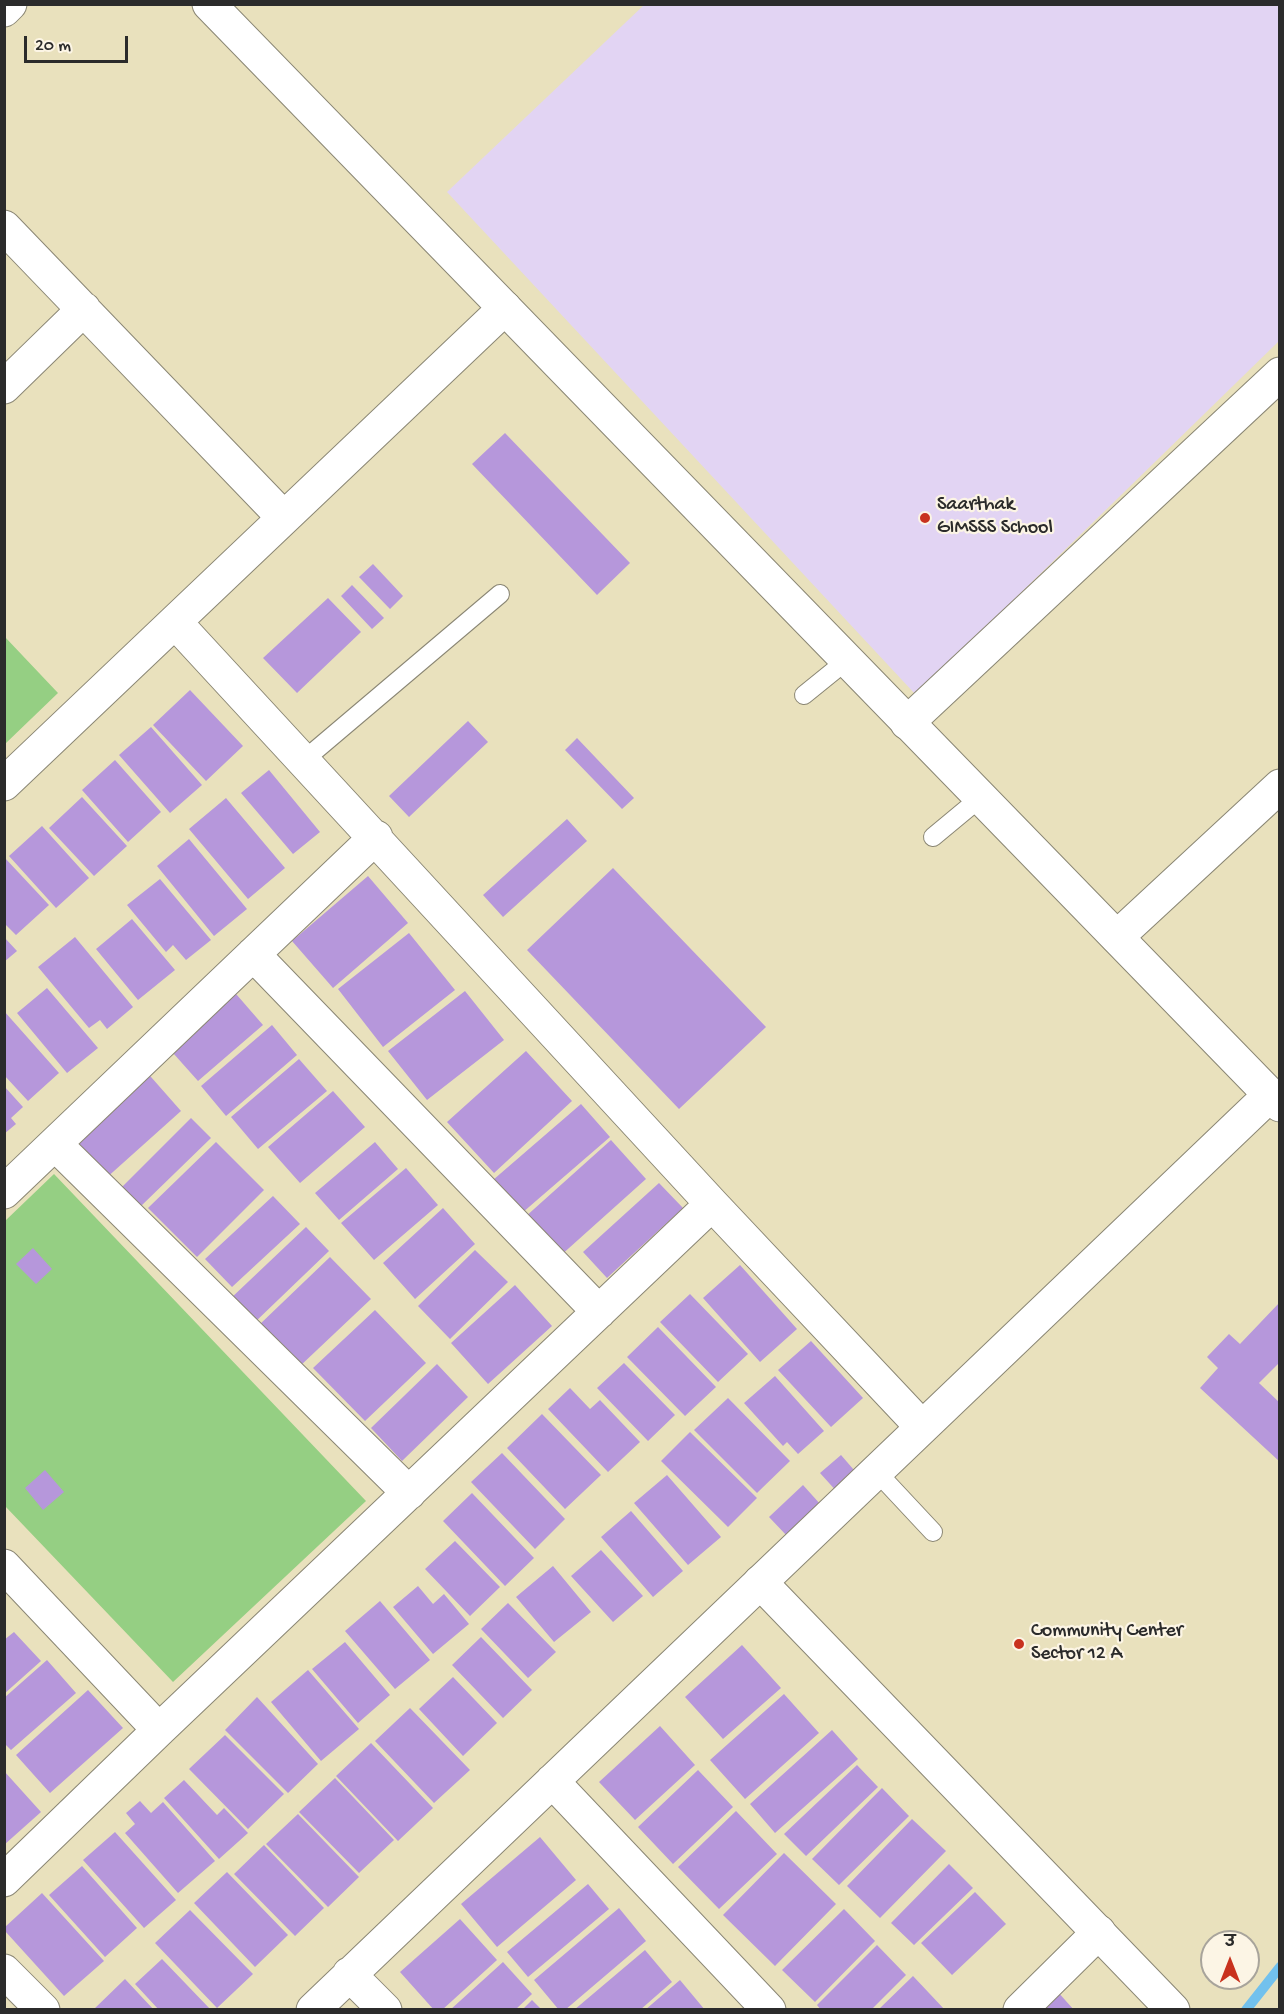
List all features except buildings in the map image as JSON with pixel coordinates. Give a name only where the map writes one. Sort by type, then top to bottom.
[{"type":"street","points":[[4,10],[10,4]]},
{"type":"street","points":[[209,4],[1275,1100],[922,1427],[313,2010]]},
{"type":"street","points":[[4,227],[284,518]]},
{"type":"street","points":[[4,784],[505,308]]},
{"type":"street","points":[[4,387],[84,309]]},
{"type":"street","points":[[907,723],[1280,374]]},
{"type":"street","points":[[175,622],[376,837],[712,1204],[922,1427]]},
{"type":"street","points":[[1117,937],[1280,786]]},
{"type":"street","points":[[4,1192],[376,837]]},
{"type":"street","points":[[253,954],[598,1312]]},
{"type":"street","points":[[55,1144],[409,1492]]},
{"type":"street","points":[[4,1881],[159,1730],[712,1204]]},
{"type":"street","points":[[4,1566],[159,1730]]},
{"type":"street","points":[[760,1582],[1173,2010]]},
{"type":"street","points":[[552,1781],[769,2010]]},
{"type":"street","points":[[1020,2010],[1099,1932]]},
{"type":"street","points":[[4,1971],[43,2010]]},
{"type":"street","points":[[350,1974],[385,2010]]},
{"type":"lane","points":[[304,760],[500,594]]},
{"type":"lane","points":[[804,695],[846,661]]},
{"type":"lane","points":[[933,837],[980,798]]},
{"type":"lane","points":[[876,1471],[933,1532]]},
{"type":"shaded area","name":"Saarthak GIMSSS School","points":[[644,5],[1279,5],[1279,341],[916,695],[447,192]]},
{"type":"green space","points":[[5,637],[58,693],[5,744]]},
{"type":"green space","points":[[54,1174],[366,1501],[173,1682],[5,1506],[5,1221]]},
{"type":"waterway","points":[[1246,2010],[1280,1967]]},
{"type":"place","name":"Saarthak GIMSSS School","points":[[925,518]]},
{"type":"place","name":"Community Center Sector 12 A","points":[[1019,1644]]}]
